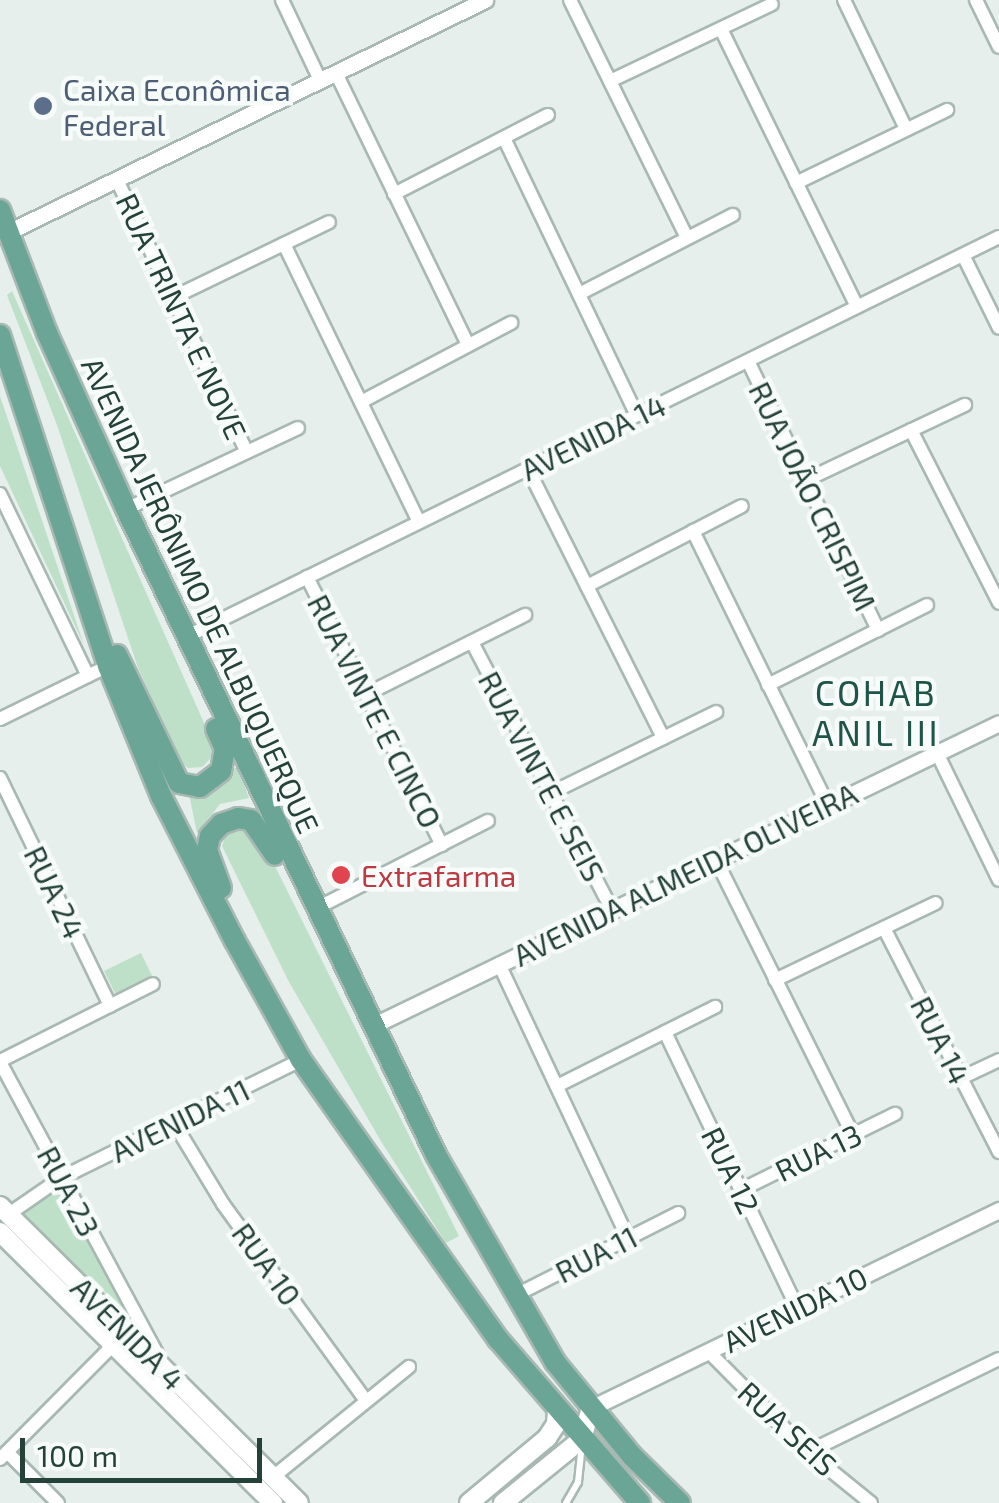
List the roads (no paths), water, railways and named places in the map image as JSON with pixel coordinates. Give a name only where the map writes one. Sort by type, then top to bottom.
[{"type":"main road","name":"AVENIDA JERÔNIMO DE ALBUQUERQUE","points":[[0,210],[6,233],[126,509],[372,1026],[514,1296],[555,1362],[680,1503]]},
{"type":"main road","points":[[0,336],[108,666],[172,821],[302,1060],[477,1309],[557,1410],[640,1503]]},
{"type":"main road","points":[[52,501],[172,774],[183,785],[200,787],[221,771],[225,749],[178,650],[126,509]]},
{"type":"main road","points":[[302,1060],[210,862],[210,836],[227,821],[246,818],[259,826],[319,941],[372,1026]]},
{"type":"main road","name":"AVENIDA 4","points":[[2,1225],[120,1338],[274,1503]]},
{"type":"main road","name":"AVENIDA 4","points":[[120,1338],[167,1371],[299,1503]]},
{"type":"main road","points":[[503,1503],[582,1439],[592,1408]]},
{"type":"main road","points":[[470,1503],[547,1438],[556,1424],[557,1410]]},
{"type":"street","points":[[282,0],[394,194],[468,345]]},
{"type":"street","points":[[6,233],[486,0]]},
{"type":"street","points":[[570,0],[687,238]]},
{"type":"street","points":[[844,0],[906,130]]},
{"type":"street","points":[[976,0],[999,48]]},
{"type":"street","points":[[610,81],[772,4]]},
{"type":"street","points":[[722,30],[857,307]]},
{"type":"street","points":[[796,183],[946,110]]},
{"type":"street","points":[[394,194],[548,115]]},
{"type":"street","points":[[504,138],[637,415]]},
{"type":"street","name":"RUA TRINTA E NOVE","points":[[117,180],[247,452]]},
{"type":"street","points":[[579,294],[733,215]]},
{"type":"street","points":[[174,297],[329,222]]},
{"type":"street","name":"AVENIDA 14","points":[[186,637],[999,237]]},
{"type":"street","points":[[284,244],[419,522]]},
{"type":"street","points":[[963,255],[999,328]]},
{"type":"street","points":[[360,402],[510,323]]},
{"type":"street","name":"RUA JOÃO CRISPIM","points":[[748,361],[878,630]]},
{"type":"street","points":[[806,480],[965,405]]},
{"type":"street","points":[[126,509],[298,428]]},
{"type":"street","points":[[911,430],[999,603]]},
{"type":"street","points":[[528,468],[664,738]]},
{"type":"street","points":[[0,494],[88,676]]},
{"type":"street","points":[[587,586],[742,506]]},
{"type":"street","points":[[693,531],[828,805]]},
{"type":"street","points":[[985,575],[999,568]]},
{"type":"street","name":"RUA VINTE E CINCO","points":[[308,577],[442,845]]},
{"type":"street","points":[[768,685],[927,605]]},
{"type":"street","name":"RUA VINTE E SEIS","points":[[367,694],[524,615]]},
{"type":"street","name":"RUA VINTE E SEIS","points":[[472,642],[612,910]]},
{"type":"street","points":[[0,719],[108,666]]},
{"type":"street","points":[[551,793],[716,712]]},
{"type":"street","name":"AVENIDA ALMEIDA OLIVEIRA","points":[[372,1026],[999,722]]},
{"type":"street","points":[[937,752],[999,880]]},
{"type":"street","name":"RUA 24","points":[[0,778],[110,1006]]},
{"type":"street","name":"RUA VINTE E CINCO","points":[[316,910],[488,822]]},
{"type":"street","points":[[716,860],[852,1135]]},
{"type":"street","points":[[774,980],[936,903]]},
{"type":"street","name":"RUA 14","points":[[884,928],[999,1152]]},
{"type":"street","points":[[500,964],[628,1238]]},
{"type":"street","points":[[0,1062],[153,984]]},
{"type":"street","points":[[557,1086],[715,1006]]},
{"type":"street","name":"RUA 12","points":[[665,1032],[797,1308]]},
{"type":"street","name":"AVENIDA 11","points":[[2,1225],[61,1178],[302,1060]]},
{"type":"street","points":[[961,1078],[999,1060]]},
{"type":"street","name":"RUA 23","points":[[0,1062],[167,1371]]},
{"type":"street","name":"RUA 13","points":[[741,1190],[895,1114]]},
{"type":"street","name":"RUA 10","points":[[174,1124],[223,1204],[366,1402]]},
{"type":"street","name":"AVENIDA 10","points":[[592,1408],[999,1210]]},
{"type":"street","name":"RUA 11","points":[[514,1296],[678,1213]]},
{"type":"street","points":[[58,1503],[3,1456],[120,1338]]},
{"type":"street","name":"RUA SEIS","points":[[708,1350],[808,1452],[870,1503]]},
{"type":"street","points":[[808,1452],[999,1359]]},
{"type":"street","points":[[273,1478],[409,1367]]},
{"type":"lane","points":[[566,1503],[578,1482],[582,1439]]},
{"type":"place","name":"Caixa Econômica Federal","points":[[43,106]]},
{"type":"place","name":"Extrafarma","points":[[341,875]]},
{"type":"district","name":"COHAB ANIL III","points":[[876,712]]}]
